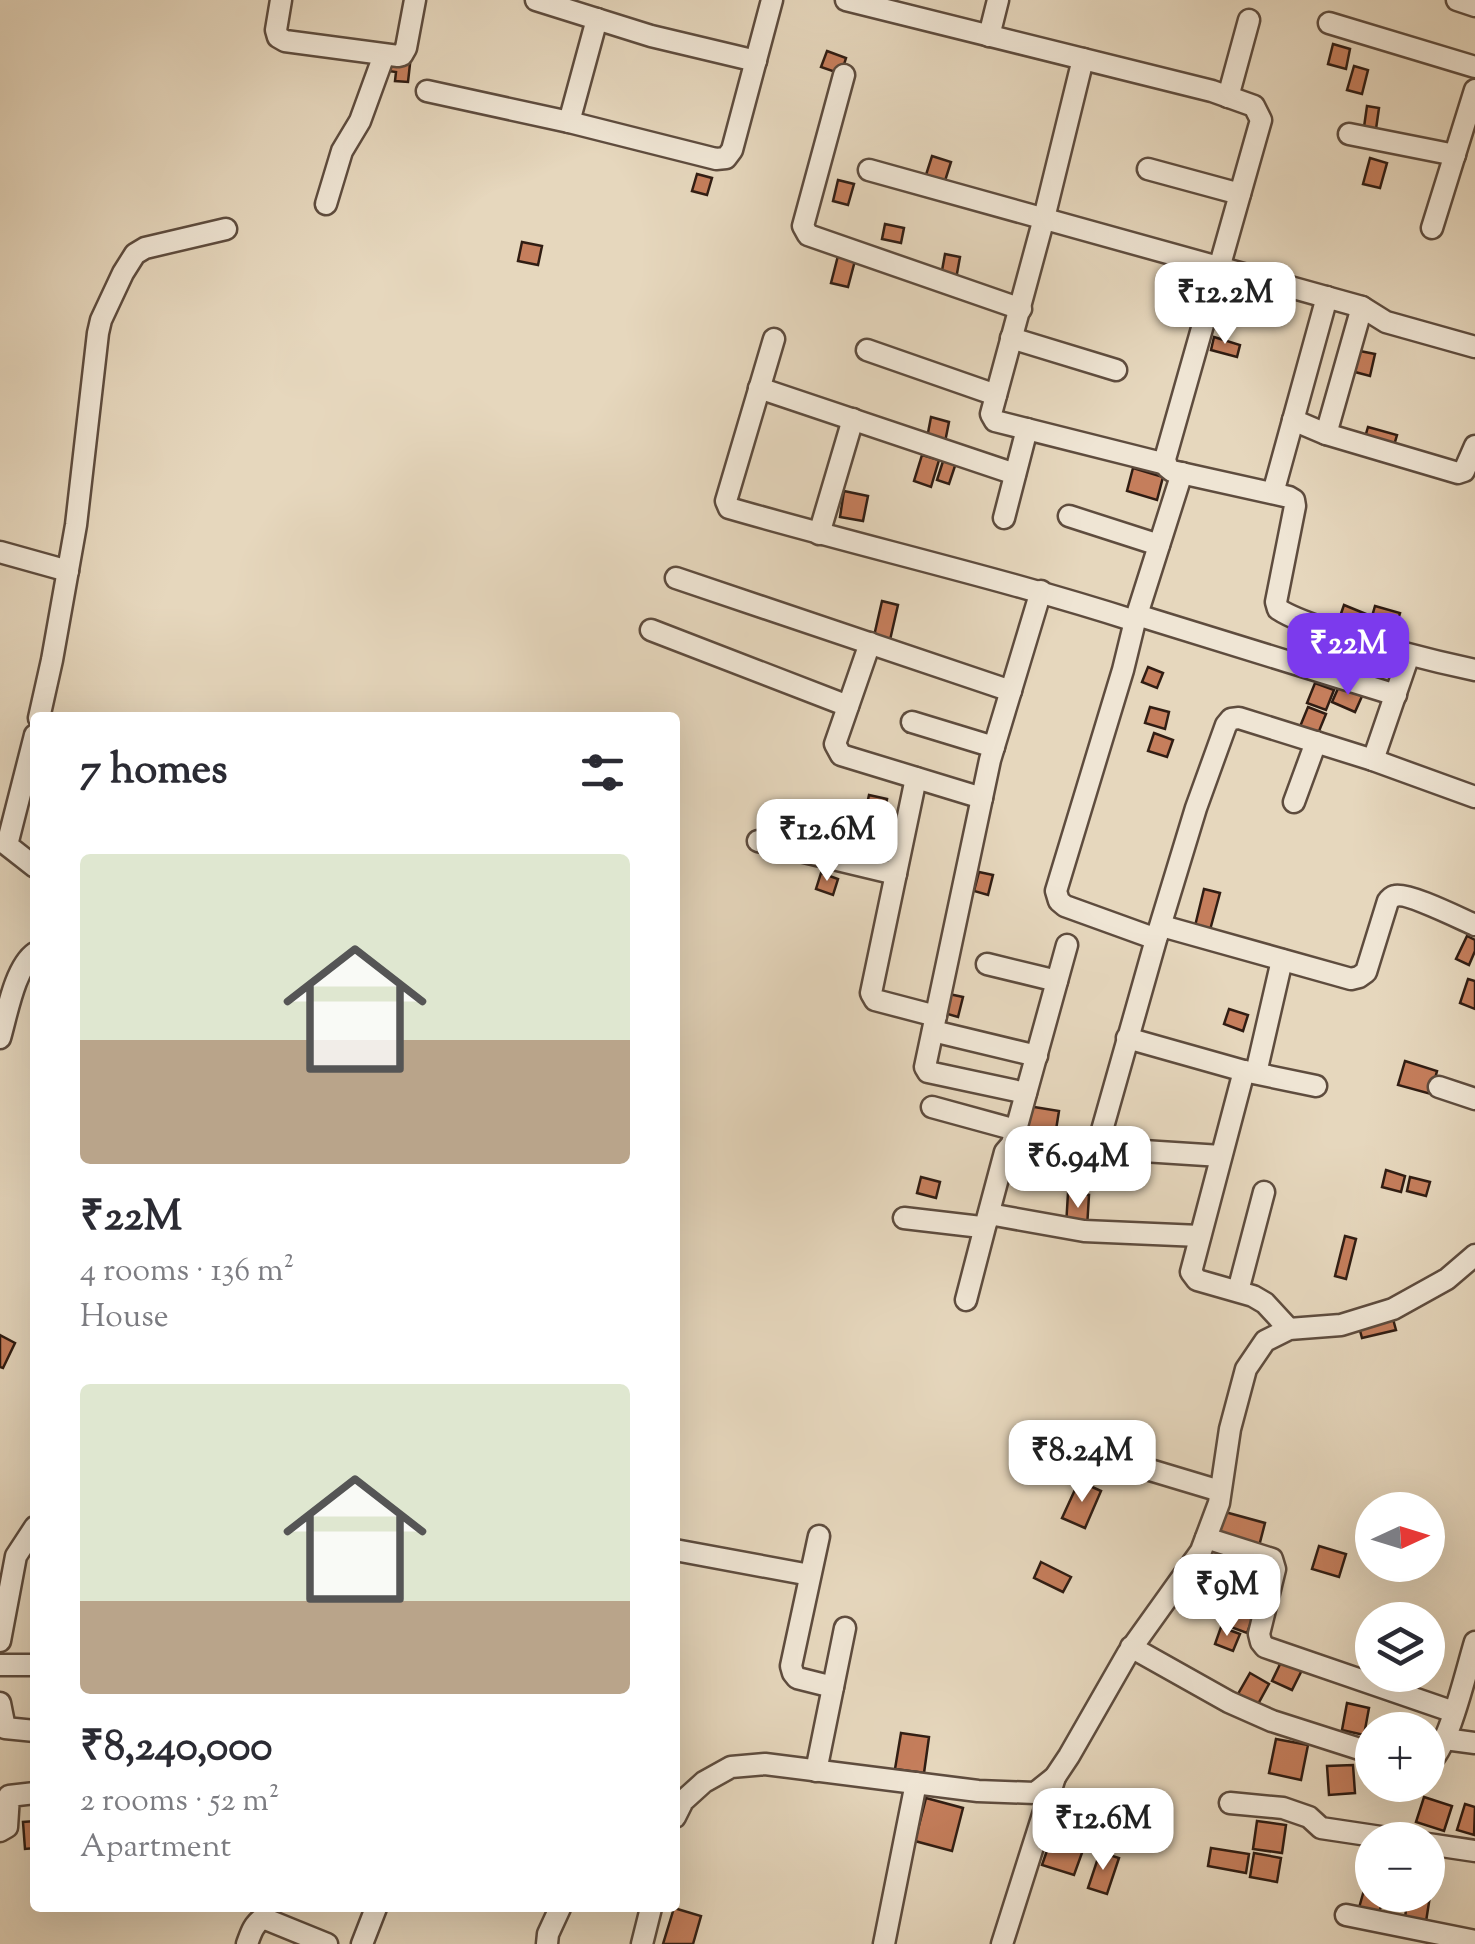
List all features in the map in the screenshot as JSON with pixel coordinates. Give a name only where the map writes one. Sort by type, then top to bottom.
[{"type":"street","points":[[281,0],[276,30],[285,42],[398,56],[405,52],[415,0]]},
{"type":"street","points":[[536,0],[651,36],[756,61]]},
{"type":"street","points":[[427,90],[726,158],[732,150],[772,0]]},
{"type":"street","points":[[846,0],[1228,97],[1254,106],[1259,112],[1240,194],[1165,459],[1174,468]]},
{"type":"street","points":[[989,36],[998,0]]},
{"type":"street","points":[[1457,0],[1475,6]]},
{"type":"street","points":[[568,122],[597,19]]},
{"type":"street","points":[[1228,97],[1249,20]]},
{"type":"street","points":[[1329,23],[1475,67]]},
{"type":"street","points":[[326,204],[342,151],[360,121],[384,55]]},
{"type":"street","points":[[1083,59],[992,419],[1290,497],[1295,506],[1276,602],[1278,609],[1304,622],[1409,656],[1475,670]]},
{"type":"street","points":[[844,75],[804,231],[1021,309]]},
{"type":"street","points":[[1432,228],[1475,90]]},
{"type":"street","points":[[1349,134],[1455,154]]},
{"type":"street","points":[[1148,169],[1240,194]]},
{"type":"street","points":[[869,170],[1362,308],[1386,322],[1475,347]]},
{"type":"street","points":[[40,712],[76,525],[98,333],[111,296],[122,272],[145,248],[226,229]]},
{"type":"street","points":[[1273,494],[1326,298]]},
{"type":"street","points":[[1326,434],[1362,308]]},
{"type":"street","points":[[1011,338],[1116,370]]},
{"type":"street","points":[[774,340],[726,501],[730,508],[1041,591],[1396,695]]},
{"type":"street","points":[[867,350],[996,395]]},
{"type":"street","points":[[760,388],[1015,474]]},
{"type":"street","points":[[819,534],[853,419]]},
{"type":"street","points":[[1293,420],[1326,434],[1458,474],[1464,471],[1475,446]]},
{"type":"street","points":[[1004,518],[1027,429]]},
{"type":"street","points":[[1174,468],[1159,544],[1056,891],[1059,900],[1065,906],[1148,936],[1160,932],[1352,979],[1366,972],[1392,896],[1435,907],[1475,925]]},
{"type":"street","points":[[1069,516],[1159,544]]},
{"type":"street","points":[[0,552],[68,571]]},
{"type":"street","points":[[676,578],[1011,691]]},
{"type":"street","points":[[1026,1093],[928,1072],[925,1067],[994,747],[1041,591]]},
{"type":"street","points":[[651,630],[848,706]]},
{"type":"street","points":[[870,643],[836,750],[982,798]]},
{"type":"street","points":[[1373,760],[1409,656]]},
{"type":"street","points":[[1098,1148],[1196,808],[1226,725],[1232,719],[1373,760],[1475,797]]},
{"type":"street","points":[[912,722],[994,747]]},
{"type":"street","points":[[1294,802],[1316,742]]},
{"type":"street","points":[[30,750],[6,821],[7,845],[30,863]]},
{"type":"street","points":[[916,778],[872,997],[934,1023],[1036,1056]]},
{"type":"street","points":[[758,840],[896,874]]},
{"type":"street","points":[[966,1300],[1067,945]]},
{"type":"street","points":[[0,1038],[22,968],[30,956]]},
{"type":"street","points":[[1282,960],[1191,1272],[1196,1280],[1265,1303],[1288,1329]]},
{"type":"street","points":[[987,964],[1057,981]]},
{"type":"street","points":[[1127,1038],[1316,1086]]},
{"type":"street","points":[[1439,1086],[1475,1098]]},
{"type":"street","points":[[932,1107],[1022,1142],[1093,1150],[1222,1156]]},
{"type":"street","points":[[1238,1291],[1264,1192]]},
{"type":"street","points":[[904,1218],[975,1228],[988,1219],[1084,1231],[1200,1236]]},
{"type":"street","points":[[1002,1944],[1055,1776],[1132,1648],[1201,1551],[1220,1491],[1230,1429],[1246,1370],[1265,1341],[1288,1329],[1341,1326],[1393,1310],[1446,1279],[1475,1256]]},
{"type":"street","points":[[1100,1455],[1220,1491]]},
{"type":"street","points":[[0,1641],[16,1556],[30,1535]]},
{"type":"street","points":[[819,1536],[791,1666],[797,1678],[834,1687]]},
{"type":"street","points":[[1206,1538],[1272,1559],[1275,1569],[1258,1634],[1265,1647],[1454,1712]]},
{"type":"street","points":[[680,1551],[810,1576]]},
{"type":"street","points":[[816,1771],[845,1628]]},
{"type":"street","points":[[1445,1736],[1475,1642]]},
{"type":"street","points":[[1132,1648],[1272,1722],[1355,1748]]},
{"type":"street","points":[[0,1666],[30,1665]]},
{"type":"street","points":[[0,1703],[5,1728],[30,1730]]},
{"type":"street","points":[[1445,1739],[1475,1743]]},
{"type":"street","points":[[680,1805],[704,1782],[731,1767],[765,1764],[978,1791],[1034,1792],[1055,1776]]},
{"type":"street","points":[[884,1944],[916,1783]]},
{"type":"street","points":[[0,1831],[7,1827],[9,1796],[30,1794]]},
{"type":"street","points":[[1230,1802],[1283,1808],[1309,1817],[1321,1828],[1355,1833]]},
{"type":"street","points":[[1445,1847],[1475,1851]]},
{"type":"street","points":[[362,1944],[374,1912]]},
{"type":"street","points":[[546,1943],[558,1912]]},
{"type":"street","points":[[642,1944],[650,1912]]},
{"type":"street","points":[[1346,1915],[1475,1940]]},
{"type":"street","points":[[247,1944],[256,1922],[263,1918],[327,1944]]},
{"type":"building","points":[[1333,44],[1350,49],[1346,69],[1328,64]]},
{"type":"building","points":[[827,51],[846,58],[841,74],[821,67]]},
{"type":"building","points":[[382,61],[410,64],[408,82],[395,81],[396,72],[381,70]]},
{"type":"building","points":[[1354,66],[1368,70],[1362,94],[1347,90]]},
{"type":"building","points":[[1367,106],[1379,108],[1375,136],[1363,134]]},
{"type":"building","points":[[932,156],[951,162],[944,184],[925,178]]},
{"type":"building","points":[[1370,158],[1387,163],[1380,188],[1363,184]]},
{"type":"building","points":[[697,174],[712,178],[707,195],[692,191]]},
{"type":"building","points":[[838,180],[854,184],[848,205],[833,201]]},
{"type":"building","points":[[885,224],[904,228],[901,243],[882,239]]},
{"type":"building","points":[[522,242],[542,246],[538,265],[518,261]]},
{"type":"building","points":[[840,248],[857,253],[848,287],[831,283]]},
{"type":"building","points":[[945,254],[960,257],[956,279],[941,276]]},
{"type":"building","points":[[1214,337],[1240,345],[1237,357],[1211,350]]},
{"type":"building","points":[[1360,351],[1375,354],[1370,376],[1355,372]]},
{"type":"building","points":[[931,417],[949,422],[945,442],[927,438]]},
{"type":"building","points":[[1368,427],[1397,435],[1392,452],[1363,444]]},
{"type":"building","points":[[922,455],[939,460],[931,487],[914,481]]},
{"type":"building","points":[[945,455],[957,460],[949,484],[937,480]]},
{"type":"building","points":[[1133,468],[1163,477],[1157,500],[1127,491]]},
{"type":"building","points":[[844,491],[868,496],[863,521],[840,517]]},
{"type":"building","points":[[882,601],[898,605],[890,640],[874,636]]},
{"type":"building","points":[[1344,605],[1371,616],[1364,635],[1337,625]]},
{"type":"building","points":[[1375,606],[1400,613],[1390,648],[1365,641]]},
{"type":"building","points":[[1352,652],[1369,660],[1362,675],[1345,667]]},
{"type":"building","points":[[1148,667],[1163,673],[1157,688],[1142,682]]},
{"type":"building","points":[[1315,683],[1334,690],[1326,710],[1307,703]]},
{"type":"building","points":[[1340,684],[1363,694],[1355,712],[1332,702]]},
{"type":"building","points":[[1150,707],[1169,712],[1165,729],[1145,723]]},
{"type":"building","points":[[1308,707],[1326,714],[1317,736],[1299,729]]},
{"type":"building","points":[[1154,733],[1173,740],[1167,757],[1148,751]]},
{"type":"building","points":[[869,795],[887,799],[883,822],[864,818]]},
{"type":"building","points":[[979,872],[993,875],[988,895],[974,891]]},
{"type":"building","points":[[821,873],[838,879],[833,895],[816,889]]},
{"type":"building","points":[[1204,889],[1220,893],[1210,930],[1195,926]]},
{"type":"building","points":[[1467,936],[1475,940],[1469,965],[1456,959]]},
{"type":"building","points":[[1468,979],[1475,981],[1475,1009],[1460,1003]]},
{"type":"building","points":[[949,994],[963,997],[958,1017],[944,1013]]},
{"type":"building","points":[[1229,1009],[1248,1015],[1243,1031],[1224,1024]]},
{"type":"building","points":[[1405,1061],[1437,1071],[1431,1094],[1398,1085]]},
{"type":"building","points":[[1028,1106],[1059,1111],[1055,1136],[1024,1131]]},
{"type":"building","points":[[1073,1151],[1097,1154],[1093,1186],[1070,1183]]},
{"type":"building","points":[[1386,1170],[1405,1176],[1401,1192],[1382,1187]]},
{"type":"building","points":[[921,1177],[940,1182],[936,1198],[917,1193]]},
{"type":"building","points":[[1410,1177],[1430,1182],[1426,1196],[1407,1191]]},
{"type":"building","points":[[1068,1193],[1089,1195],[1087,1228],[1066,1226]]},
{"type":"building","points":[[1345,1236],[1356,1239],[1346,1279],[1335,1276]]},
{"type":"building","points":[[1393,1319],[1396,1330],[1362,1338],[1359,1327]]},
{"type":"building","points":[[0,1335],[15,1343],[3,1368],[0,1367]]},
{"type":"building","points":[[1079,1481],[1101,1491],[1085,1528],[1062,1518]]},
{"type":"building","points":[[1225,1512],[1265,1523],[1258,1550],[1218,1539]]},
{"type":"building","points":[[1319,1546],[1346,1554],[1339,1577],[1312,1569]]},
{"type":"building","points":[[1041,1562],[1071,1577],[1063,1592],[1034,1578]]},
{"type":"building","points":[[1227,1605],[1254,1615],[1247,1633],[1220,1623]]},
{"type":"building","points":[[1221,1627],[1240,1634],[1233,1651],[1215,1644]]},
{"type":"building","points":[[1283,1658],[1303,1668],[1292,1690],[1272,1681]]},
{"type":"building","points":[[1250,1673],[1269,1684],[1258,1704],[1238,1694]]},
{"type":"building","points":[[1347,1703],[1369,1708],[1368,1712],[1355,1712],[1355,1733],[1342,1730]]},
{"type":"building","points":[[901,1733],[929,1737],[924,1773],[895,1769]]},
{"type":"building","points":[[1276,1739],[1308,1745],[1301,1780],[1269,1773]]},
{"type":"building","points":[[1353,1765],[1355,1793],[1329,1795],[1327,1766]]},
{"type":"building","points":[[926,1798],[963,1808],[952,1851],[915,1841]]},
{"type":"building","points":[[1422,1802],[1452,1806],[1445,1828],[1445,1822],[1416,1822]]},
{"type":"building","points":[[1465,1804],[1475,1807],[1474,1835],[1457,1830]]},
{"type":"building","points":[[1098,1814],[1119,1818],[1114,1848],[1093,1844]]},
{"type":"building","points":[[30,1821],[30,1848],[25,1849],[23,1822]]},
{"type":"building","points":[[1257,1821],[1286,1825],[1282,1853],[1253,1849]]},
{"type":"building","points":[[1051,1839],[1083,1850],[1074,1875],[1042,1865]]},
{"type":"building","points":[[1211,1848],[1249,1854],[1246,1873],[1208,1866]]},
{"type":"building","points":[[1100,1852],[1119,1858],[1107,1894],[1088,1888]]},
{"type":"building","points":[[1254,1853],[1281,1858],[1277,1882],[1250,1877]]},
{"type":"building","points":[[680,1910],[701,1916],[693,1944],[663,1944],[673,1912]]},
{"type":"building","points":[[1358,1912],[1379,1912],[1377,1920],[1357,1915]]},
{"type":"building","points":[[1406,1912],[1428,1912],[1425,1928],[1404,1925]]}]
